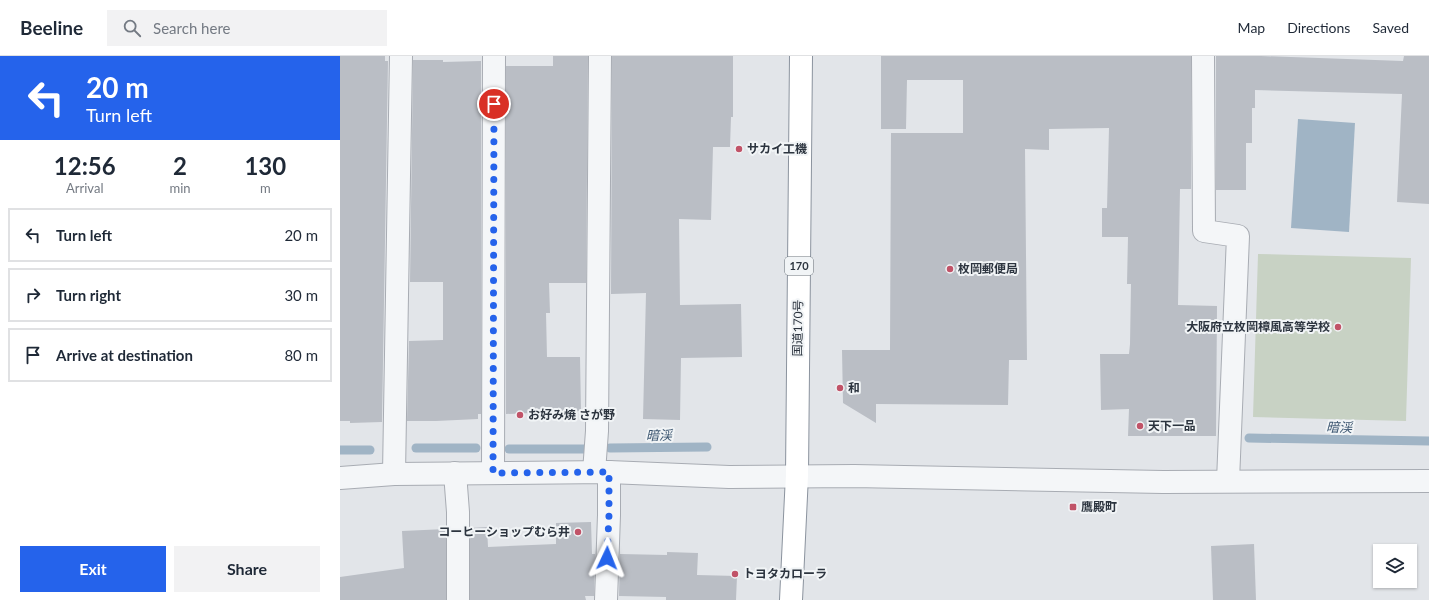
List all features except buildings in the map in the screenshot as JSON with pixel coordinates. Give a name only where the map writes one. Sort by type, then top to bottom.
[{"type":"highway","name":"国道170号","points":[[791,600],[797,475],[801,56]]},
{"type":"street","points":[[394,474],[401,56]]},
{"type":"street","points":[[493,473],[494,56]]},
{"type":"street","points":[[600,56],[597,431],[609,515],[606,600]]},
{"type":"street","points":[[1203,56],[1204,231],[1238,236],[1228,482]]},
{"type":"street","points":[[340,478],[394,474],[602,472],[729,477],[797,475],[1163,482],[1429,481]]},
{"type":"street","points":[[455,473],[458,512],[458,600]]},
{"type":"green space","points":[[1258,254],[1411,258],[1406,421],[1253,417]]},
{"type":"water","points":[[1298,119],[1355,123],[1349,232],[1291,228]]},
{"type":"waterway","name":"暗渓","points":[[1249,438],[1429,441]]},
{"type":"waterway","name":"暗渓","points":[[610,448],[707,447]]},
{"type":"waterway","name":"暗渓","points":[[416,448],[476,448]]},
{"type":"waterway","name":"暗渓","points":[[509,449],[584,449]]},
{"type":"waterway","name":"暗渓","points":[[340,450],[370,450]]},
{"type":"place","name":"サカイ工機","points":[[739,149]]},
{"type":"place","name":"枚岡郵便局","points":[[950,269]]},
{"type":"place","name":"大阪府立枚岡樟風高等学校","points":[[1338,327]]},
{"type":"place","name":"和","points":[[840,388]]},
{"type":"place","name":"お好み焼 さが野","points":[[520,415]]},
{"type":"place","name":"天下一品","points":[[1140,426]]},
{"type":"place","name":"鷹殿町","points":[[1073,507]]},
{"type":"place","name":"コーヒーショップむら井","points":[[578,532]]},
{"type":"place","name":"トヨタカローラ","points":[[735,574]]},
{"type":"route","points":[[494,104],[493,473],[609,472],[607,558]]}]
